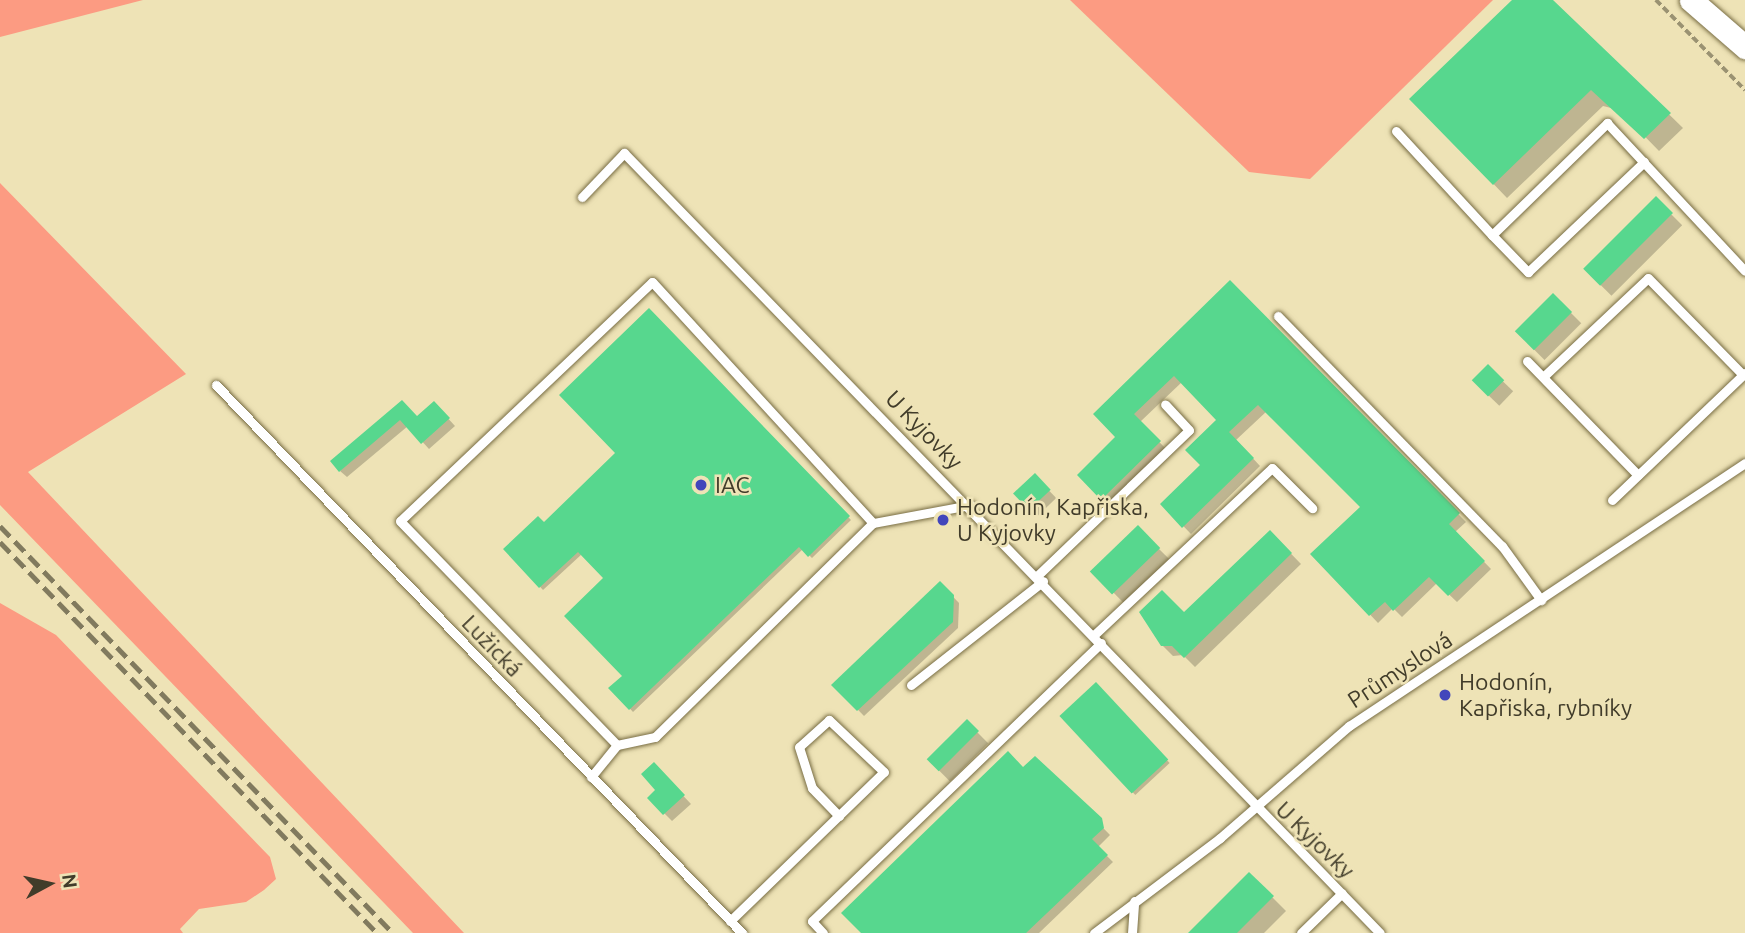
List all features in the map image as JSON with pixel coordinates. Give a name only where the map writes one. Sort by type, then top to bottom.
[{"type":"street","points":[[1691,0],[1745,47]]},
{"type":"lane","points":[[1492,235],[1607,123],[1745,271]]},
{"type":"lane","points":[[1396,131],[1528,272],[1644,162]]},
{"type":"lane","name":"U Kyjovky","points":[[582,197],[624,153],[1041,578],[1254,807],[1342,892],[1380,933]]},
{"type":"lane","points":[[1543,377],[1648,278],[1744,374],[1612,500]]},
{"type":"lane","points":[[617,745],[400,521],[652,282],[873,523]]},
{"type":"lane","points":[[1278,316],[1502,546],[1541,600]]},
{"type":"lane","points":[[1527,361],[1638,475]]},
{"type":"lane","name":"Lužická","points":[[216,385],[741,933]]},
{"type":"lane","points":[[911,685],[1041,578],[1189,430],[1165,404]]},
{"type":"lane","name":"Průmyslová","points":[[1094,933],[1254,807],[1349,726],[1745,463]]},
{"type":"lane","points":[[1094,635],[1272,468],[1312,508]]},
{"type":"lane","points":[[591,777],[617,745],[655,737],[873,523],[970,505]]},
{"type":"lane","points":[[823,933],[812,921],[1101,643]]},
{"type":"lane","points":[[730,921],[839,816],[884,772],[830,720],[799,747],[812,788],[839,816]]},
{"type":"lane","points":[[1301,933],[1342,892]]},
{"type":"lane","points":[[1132,933],[1134,901]]},
{"type":"path","points":[[1657,0],[1745,90]]},
{"type":"shaded area","points":[[0,0],[143,0],[0,37]]},
{"type":"shaded area","points":[[1070,0],[1493,0],[1310,179],[1249,172]]},
{"type":"shaded area","points":[[0,183],[186,374],[28,472],[464,933],[413,933],[0,505]]},
{"type":"shaded area","points":[[0,603],[56,635],[270,857],[276,879],[246,902],[199,909],[180,929],[183,933],[0,933]]},
{"type":"building","points":[[1512,0],[1553,0],[1671,113],[1644,139],[1591,90],[1493,185],[1409,99]]},
{"type":"building","points":[[1656,196],[1673,213],[1600,286],[1583,269]]},
{"type":"building","points":[[1230,280],[1460,513],[1449,524],[1485,561],[1448,596],[1429,577],[1393,611],[1385,602],[1369,616],[1310,554],[1360,507],[1258,405],[1229,432],[1254,458],[1182,528],[1160,504],[1200,465],[1185,450],[1216,420],[1174,376],[1134,414],[1161,441],[1101,500],[1077,475],[1115,437],[1093,414]]},
{"type":"building","points":[[1553,293],[1572,312],[1534,350],[1515,331]]},
{"type":"building","name":"IAC","points":[[649,308],[850,516],[808,557],[799,547],[629,710],[608,688],[622,676],[564,616],[603,578],[578,552],[539,588],[503,549],[538,516],[544,522],[615,453],[559,395]]},
{"type":"building","points":[[1488,364],[1504,380],[1488,397],[1472,380]]},
{"type":"building","points":[[402,400],[417,416],[434,401],[450,418],[421,444],[400,420],[339,472],[330,461]]},
{"type":"building","points":[[1035,473],[1051,490],[1029,510],[1013,493]]},
{"type":"building","points":[[1138,525],[1160,548],[1112,595],[1090,572]]},
{"type":"building","points":[[1270,530],[1292,553],[1184,658],[1172,646],[1161,646],[1139,612],[1162,590],[1184,612]]},
{"type":"building","points":[[940,581],[954,595],[953,622],[857,711],[831,685]]},
{"type":"building","points":[[1096,682],[1168,760],[1132,794],[1059,716]]},
{"type":"building","points":[[967,719],[979,731],[939,771],[927,759]]},
{"type":"building","points":[[1008,751],[1023,767],[1035,756],[1102,818],[1104,828],[1092,839],[1108,855],[1026,933],[861,933],[841,913]]},
{"type":"building","points":[[654,762],[685,795],[663,815],[647,798],[655,790],[641,774]]},
{"type":"building","points":[[1249,872],[1274,896],[1237,933],[1188,933]]},
{"type":"railway","points":[[0,526],[393,933]]},
{"type":"railway","points":[[0,542],[377,933]]},
{"type":"place","name":"IAC","points":[[701,485]]},
{"type":"place","name":"Hodonín, Kapřiska, U Kyjovky","points":[[943,520]]},
{"type":"place","name":"Hodonín, Kapřiska, rybníky","points":[[1445,695]]}]
